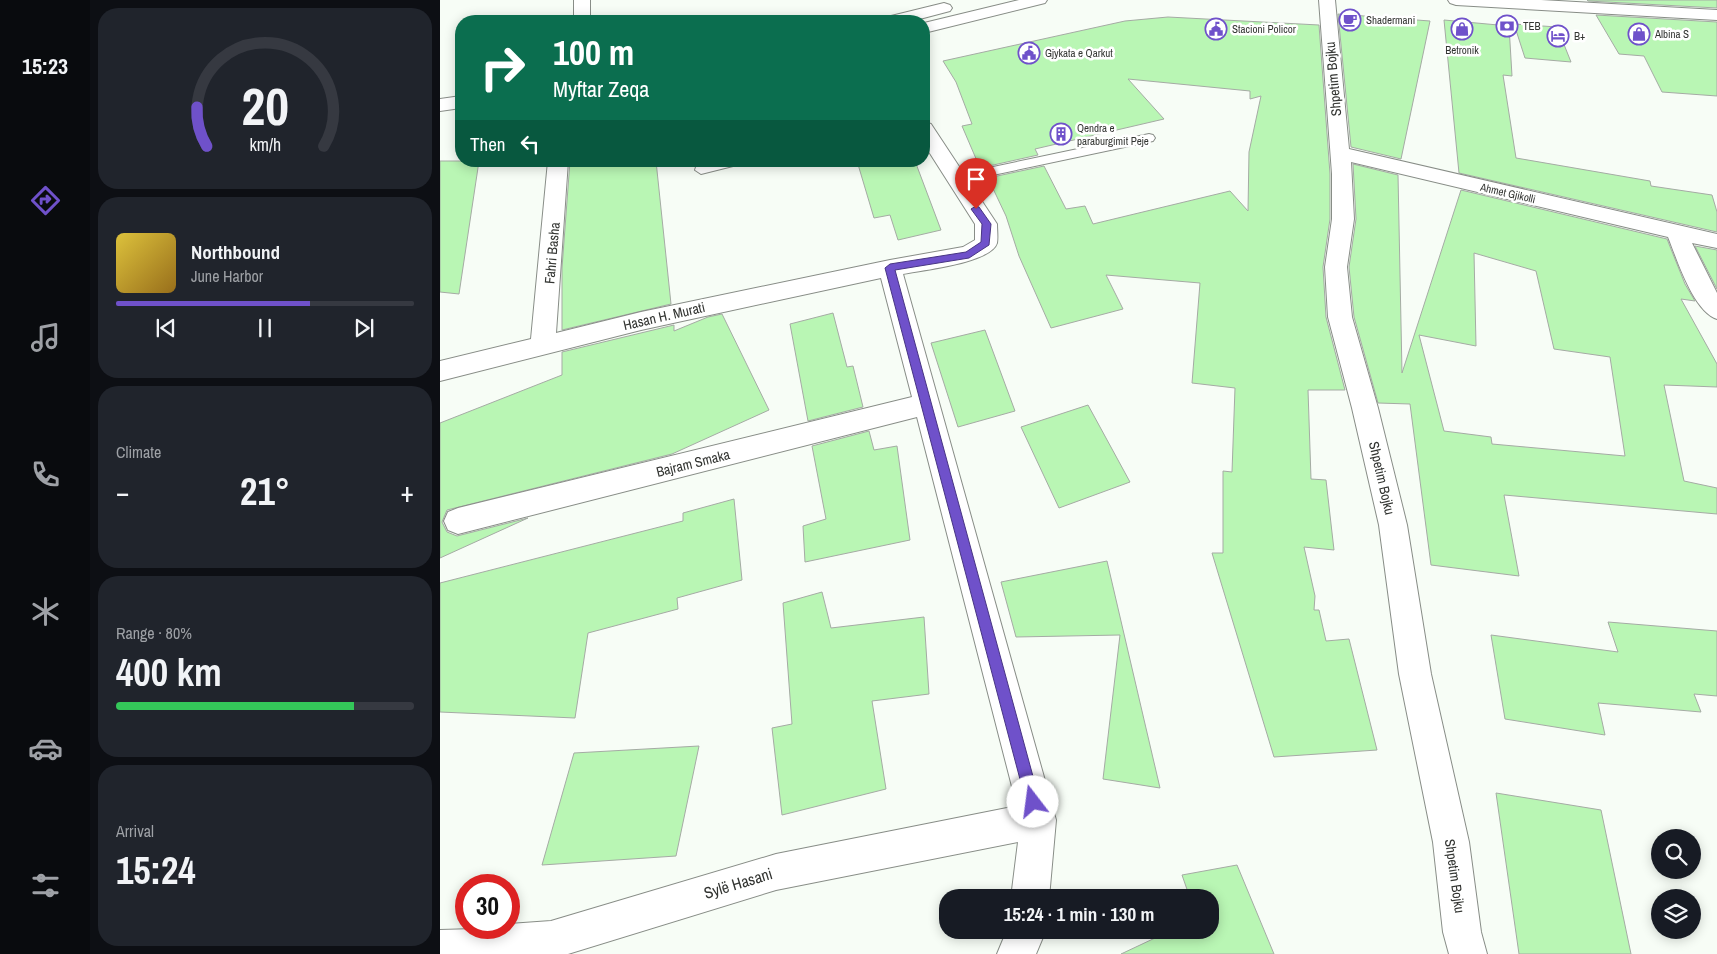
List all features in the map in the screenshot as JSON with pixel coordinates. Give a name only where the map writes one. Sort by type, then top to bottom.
[{"type":"street","points":[[582,0],[582,15]]},
{"type":"street","points":[[919,15],[940,10],[961,0]]},
{"type":"street","points":[[930,27],[1039,0]]},
{"type":"street","name":"Shpetim Bojku","points":[[1327,0],[1332,86],[1340,153],[1344,219],[1336,267],[1340,317],[1366,408],[1393,526],[1415,674],[1451,842],[1462,932],[1468,954]]},
{"type":"street","points":[[1456,0],[1717,15]]},
{"type":"street","points":[[440,105],[455,103]]},
{"type":"street","points":[[440,120],[455,117]]},
{"type":"street","points":[[930,138],[955,179]]},
{"type":"street","name":"Ahmet Gjikolli","points":[[1340,153],[1717,241]]},
{"type":"street","name":"Fahri Basha","points":[[543,345],[558,167]]},
{"type":"street","name":"Hasan H. Murati","points":[[440,371],[641,321],[890,268],[969,254],[986,243],[986,224],[955,179]]},
{"type":"street","points":[[1676,232],[1703,292],[1717,310]]},
{"type":"street","points":[[890,268],[1038,820],[1031,889]]},
{"type":"street","name":"Bajram Smaka","points":[[458,521],[927,404]]},
{"type":"street","name":"Sylë Hasani","points":[[440,950],[549,947],[776,872],[1038,820]]},
{"type":"street","points":[[1016,954],[1023,939]]},
{"type":"lane","points":[[955,179],[1149,138]]},
{"type":"lane","points":[[701,170],[713,167]]},
{"type":"building","points":[[1717,0],[1717,8],[1588,1]]},
{"type":"building","points":[[1338,14],[1430,21],[1401,159],[1351,147]]},
{"type":"building","points":[[1596,15],[1717,22],[1717,96],[1662,92],[1644,56],[1619,54]]},
{"type":"building","points":[[1168,17],[1319,25],[1330,174],[1330,219],[1323,267],[1326,317],[1345,390],[1308,390],[1311,479],[1326,480],[1334,550],[1304,547],[1315,596],[1314,610],[1319,610],[1326,641],[1349,639],[1377,750],[1274,757],[1212,553],[1223,553],[1223,471],[1232,472],[1235,388],[1192,383],[1200,283],[1106,275],[1123,309],[1051,328],[1019,256],[1006,216],[988,178],[1044,166],[1066,209],[1085,206],[1093,224],[1230,191],[1248,211],[1249,152],[1261,96],[1250,99],[1250,91],[1128,79],[1164,119],[1035,149],[1038,155],[980,168],[962,126],[972,124],[956,82],[943,61],[1125,21]]},
{"type":"building","points":[[1444,20],[1509,26],[1512,76],[1503,75],[1516,158],[1650,181],[1651,186],[1712,195],[1717,212],[1717,232],[1459,173]]},
{"type":"building","points":[[1514,24],[1557,27],[1571,62],[1525,58]]},
{"type":"building","points":[[440,161],[455,161],[455,167],[478,167],[459,294],[440,292]]},
{"type":"building","points":[[1353,164],[1398,175],[1402,373],[1461,190],[1667,239],[1685,284],[1695,301],[1681,299],[1717,364],[1717,387],[1664,385],[1684,481],[1717,488],[1717,514],[1504,495],[1519,576],[1431,565],[1410,404],[1378,403],[1354,317],[1349,267],[1356,219]],"holes":[[[1474,253],[1536,271],[1554,349],[1610,357],[1625,456],[1492,444],[1491,437],[1444,431],[1419,335],[1476,346]]]},
{"type":"building","points":[[570,167],[657,167],[671,304],[562,330],[562,268]]},
{"type":"building","points":[[859,167],[917,167],[941,230],[898,240],[890,215],[874,218]]},
{"type":"building","points":[[1695,246],[1717,250],[1717,289]]},
{"type":"building","points":[[833,313],[847,367],[853,366],[863,407],[808,421],[790,324]]},
{"type":"building","points":[[722,314],[769,410],[672,454],[447,510],[442,522],[447,532],[457,536],[528,518],[440,558],[440,423],[562,375],[562,352],[674,325],[674,331],[708,317]]},
{"type":"building","points":[[985,330],[1015,411],[958,427],[931,343]]},
{"type":"building","points":[[1088,405],[1130,482],[1059,508],[1021,427]]},
{"type":"building","points":[[869,431],[874,450],[897,446],[910,540],[805,562],[803,526],[826,519],[812,446]]},
{"type":"building","points":[[734,499],[742,580],[677,598],[678,609],[588,633],[575,718],[440,712],[440,583],[683,521],[683,513]]},
{"type":"building","points":[[1107,561],[1160,788],[1103,779],[1120,635],[1016,637],[1001,582]]},
{"type":"building","points":[[822,592],[831,628],[924,617],[929,694],[872,701],[886,789],[782,815],[772,728],[792,724],[783,603]]},
{"type":"building","points":[[1608,622],[1717,631],[1717,696],[1694,694],[1701,712],[1598,703],[1605,735],[1505,719],[1491,635],[1618,652]]},
{"type":"building","points":[[699,746],[676,856],[542,865],[574,753]]},
{"type":"building","points":[[1496,793],[1601,810],[1631,954],[1519,954]]},
{"type":"building","points":[[1237,865],[1274,954],[1121,954],[1153,939],[1219,939],[1219,889],[1187,889],[1182,875]]},
{"type":"place","name":"Shadermani","points":[[1350,20]]},
{"type":"place","name":"TEB","points":[[1507,26]]},
{"type":"place","name":"Stacioni Policor","points":[[1216,29]]},
{"type":"place","name":"Betronik","points":[[1462,29]]},
{"type":"place","name":"Albina S","points":[[1639,34]]},
{"type":"place","name":"B+","points":[[1558,36]]},
{"type":"place","name":"Gjykata e Qarkut","points":[[1029,53]]},
{"type":"place","name":"Qendra e paraburgimit Peje","points":[[1061,134]]},
{"type":"route","points":[[976,209],[986,224],[986,243],[969,254],[890,268],[1033,802]]}]
